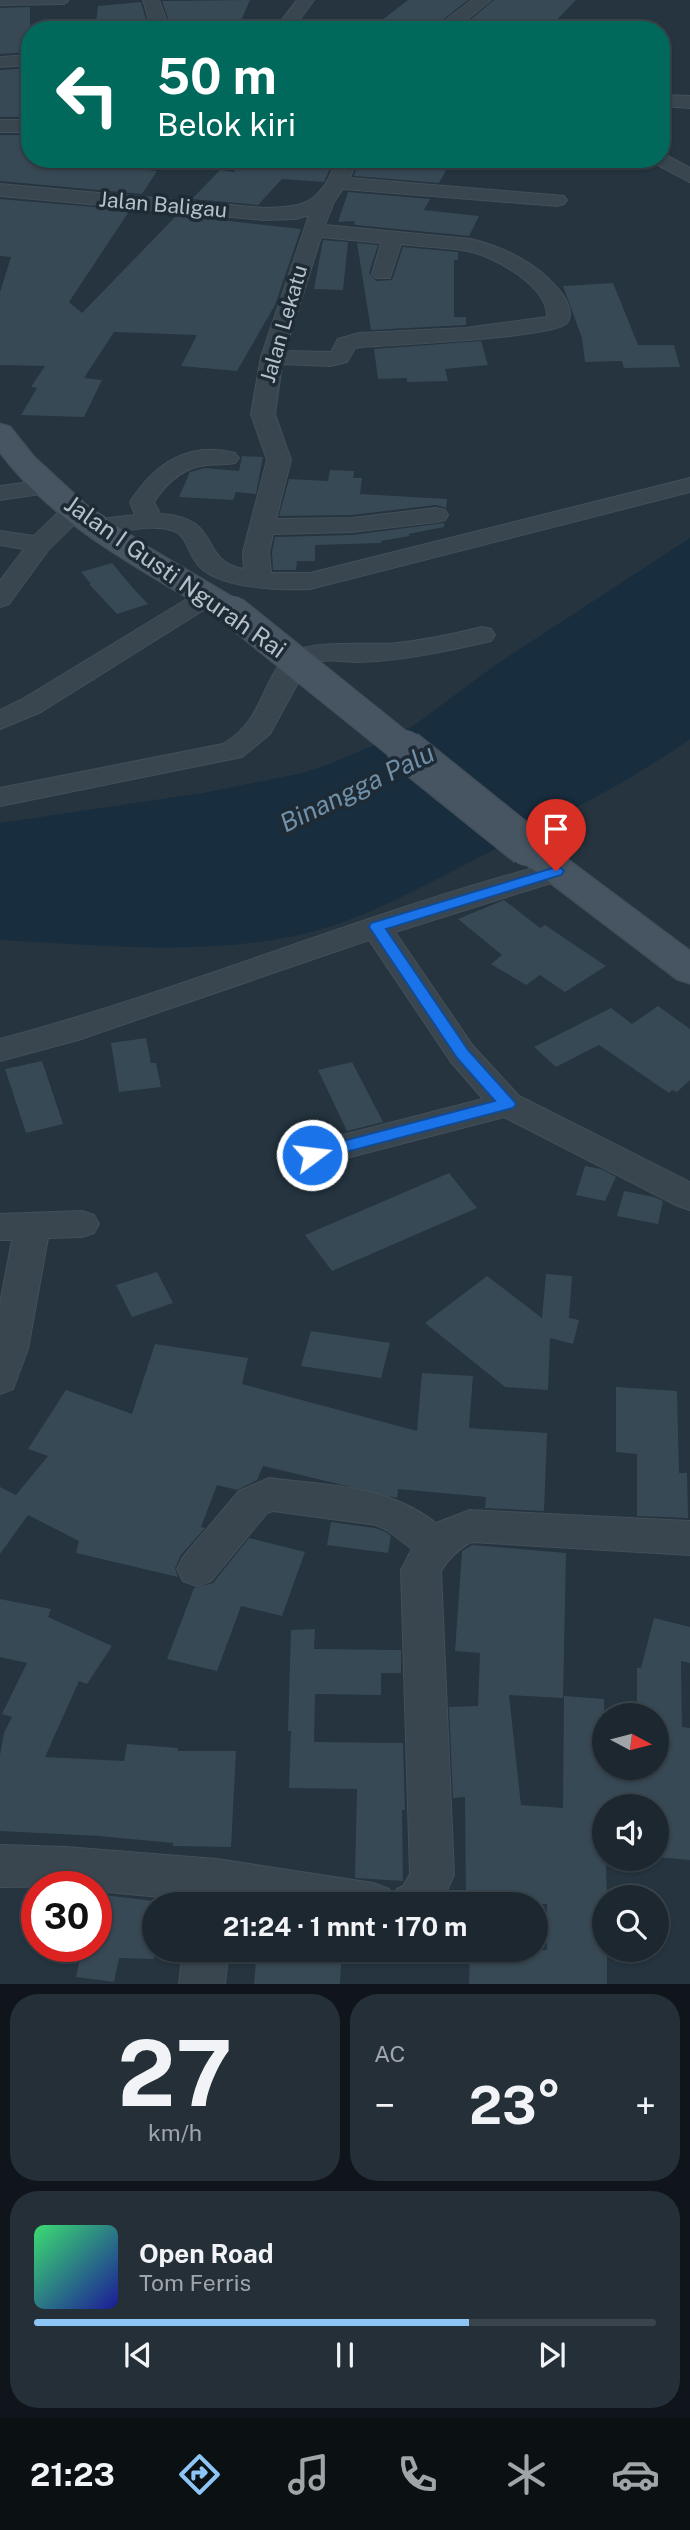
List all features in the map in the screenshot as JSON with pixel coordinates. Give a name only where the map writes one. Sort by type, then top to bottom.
[{"type":"main road","name":"Jalan I Gusti Ngurah Rai","points":[[0,433],[11,450],[45,486],[84,518],[221,604],[556,871],[690,970]]},
{"type":"street","points":[[151,0],[158,21]]},
{"type":"street","points":[[290,21],[306,0]]},
{"type":"street","points":[[454,21],[482,0]]},
{"type":"street","points":[[0,62],[21,61]]},
{"type":"street","points":[[670,101],[690,102]]},
{"type":"street","points":[[0,126],[21,126]]},
{"type":"street","points":[[670,164],[690,176]]},
{"type":"street","name":"Jalan Lekatu","points":[[261,578],[255,563],[279,460],[262,414],[272,357],[313,230],[324,202],[338,183],[344,168]]},
{"type":"street","points":[[338,183],[557,200]]},
{"type":"street","name":"Jalan Baligau","points":[[0,190],[264,214],[296,213],[324,202]]},
{"type":"street","points":[[272,357],[330,359],[339,357],[346,344],[359,340],[465,335],[497,329],[543,326],[558,320],[558,306],[553,295],[502,255],[471,245],[313,230]]},
{"type":"street","points":[[383,274],[392,238]]},
{"type":"street","points":[[151,523],[142,502],[166,470],[202,457],[227,458]]},
{"type":"street","points":[[0,599],[40,544],[84,518],[151,523],[165,521],[188,528],[195,534],[201,551],[215,568],[236,576],[261,578],[274,583],[310,581],[690,485]]},
{"type":"street","points":[[0,493],[45,486]]},
{"type":"street","points":[[262,527],[352,525],[436,515]]},
{"type":"street","points":[[0,538],[40,544]]},
{"type":"street","points":[[0,721],[221,604]]},
{"type":"street","points":[[0,797],[232,751],[258,733],[297,661],[313,653],[421,650],[482,635]]},
{"type":"street","points":[[0,1051],[67,1032],[376,927],[556,871]]},
{"type":"street","points":[[376,927],[462,1054],[507,1104],[690,1197]]},
{"type":"street","points":[[312,1155],[507,1104]]},
{"type":"street","points":[[0,1379],[10,1349],[16,1227],[82,1224]]},
{"type":"street","points":[[197,1569],[253,1502],[269,1494],[380,1509],[401,1518],[435,1544]]},
{"type":"street","points":[[422,1889],[421,1570],[435,1544],[454,1531],[470,1526],[690,1538]]},
{"type":"street","points":[[0,1866],[66,1868],[215,1892]]},
{"type":"street","points":[[202,1984],[205,1962]]},
{"type":"lane","points":[[0,2],[64,1]]},
{"type":"water","name":"Binangga Palu","points":[[690,538],[690,739],[614,787],[396,899],[352,919],[307,933],[231,945],[193,947],[0,940],[0,823],[203,793],[303,773],[332,763],[396,736],[416,724],[494,666]]},
{"type":"building","points":[[250,0],[241,21],[169,21],[162,1]]},
{"type":"building","points":[[408,0],[468,0],[441,21],[381,21]]},
{"type":"building","points":[[494,0],[576,0],[556,21],[469,21]]},
{"type":"building","points":[[141,2],[146,21],[96,21],[98,6]]},
{"type":"building","points":[[30,7],[30,21],[21,21],[21,53],[0,54],[0,8]]},
{"type":"building","points":[[21,69],[21,117],[0,117],[0,70]]},
{"type":"building","points":[[0,135],[21,135],[21,168],[138,168],[157,171],[142,194],[0,181]]},
{"type":"building","points":[[235,168],[330,168],[324,182],[282,179],[258,205],[192,199],[220,170],[234,172]]},
{"type":"building","points":[[356,168],[447,168],[439,183],[354,176]]},
{"type":"building","points":[[348,192],[430,199],[424,210],[479,216],[469,236],[355,225],[354,221],[338,222]]},
{"type":"building","points":[[0,199],[130,210],[69,302],[82,313],[177,215],[301,229],[275,305],[237,371],[181,366],[197,335],[114,332],[84,378],[102,380],[84,417],[21,415],[37,388],[31,387],[45,366],[0,365],[0,292],[11,257],[0,256]]},
{"type":"building","points":[[323,240],[348,242],[343,290],[314,289]]},
{"type":"building","points":[[357,243],[378,245],[369,273],[376,281],[392,280],[403,247],[458,252],[458,260],[454,260],[454,317],[466,317],[466,325],[371,330]]},
{"type":"building","points":[[613,283],[638,345],[674,345],[680,367],[624,368],[622,361],[585,362],[582,338],[563,286]]},
{"type":"building","points":[[481,341],[488,365],[445,369],[448,381],[407,382],[407,378],[378,379],[374,349]]},
{"type":"building","points":[[242,456],[263,457],[256,494],[236,492],[233,500],[179,497],[190,472],[205,468],[239,471]]},
{"type":"building","points":[[330,470],[354,471],[353,478],[362,478],[360,494],[447,499],[446,508],[436,505],[352,515],[279,516],[289,479],[328,481]]},
{"type":"building","points":[[444,523],[444,527],[381,543],[315,545],[315,561],[297,561],[296,570],[273,570],[275,537],[352,535]]},
{"type":"building","points":[[112,563],[148,604],[117,614],[81,572]]},
{"type":"building","points":[[504,900],[540,928],[545,925],[606,966],[565,992],[540,975],[526,985],[491,964],[502,955],[458,919]]},
{"type":"building","points":[[658,1006],[690,1029],[690,1080],[677,1092],[672,1090],[669,1093],[599,1045],[556,1067],[534,1047],[611,1008],[632,1024]]},
{"type":"building","points":[[146,1038],[151,1063],[156,1063],[161,1087],[119,1092],[111,1043]]},
{"type":"building","points":[[42,1061],[63,1124],[26,1133],[5,1069]]},
{"type":"building","points":[[352,1062],[383,1122],[347,1131],[318,1070]]},
{"type":"building","points":[[585,1166],[601,1169],[616,1177],[605,1201],[576,1195]]},
{"type":"building","points":[[449,1173],[477,1208],[332,1271],[305,1235]]},
{"type":"building","points":[[624,1191],[663,1201],[658,1224],[617,1216]]},
{"type":"building","points":[[157,1272],[173,1303],[132,1317],[116,1285]]},
{"type":"building","points":[[546,1274],[572,1276],[569,1318],[579,1320],[573,1344],[550,1338],[548,1390],[505,1387],[425,1323],[487,1276],[542,1318]]},
{"type":"building","points":[[311,1331],[390,1343],[381,1378],[301,1366]]},
{"type":"building","points":[[155,1344],[248,1358],[242,1384],[417,1431],[422,1373],[473,1376],[469,1428],[547,1433],[544,1511],[485,1508],[486,1497],[398,1489],[397,1498],[263,1466],[257,1480],[237,1490],[217,1485],[201,1527],[205,1528],[181,1555],[175,1568],[178,1577],[76,1553],[79,1541],[28,1515],[0,1554],[0,1487],[16,1495],[48,1456],[28,1449],[66,1390],[132,1414]]},
{"type":"building","points":[[616,1387],[677,1391],[679,1473],[687,1473],[688,1518],[637,1516],[637,1454],[616,1452]]},
{"type":"building","points":[[331,1522],[386,1532],[391,1536],[388,1553],[327,1545]]},
{"type":"building","points":[[249,1538],[305,1552],[282,1616],[241,1606],[217,1671],[167,1659],[194,1588],[213,1583]]},
{"type":"building","points":[[472,1545],[566,1553],[563,1698],[509,1695],[521,1805],[563,1808],[564,1696],[604,1699],[604,1703],[592,1703],[592,1780],[669,1780],[669,1703],[637,1703],[637,1668],[641,1668],[654,1618],[690,1627],[690,1663],[681,1661],[682,1727],[690,1728],[690,1860],[669,1858],[669,1794],[592,1794],[592,1871],[606,1871],[607,1885],[592,1885],[592,1962],[607,1962],[607,1984],[469,1984],[470,1962],[548,1962],[548,1892],[466,1892],[465,1797],[453,1798],[449,1707],[478,1706],[480,1653],[455,1651],[462,1551]]},
{"type":"building","points":[[0,1599],[51,1609],[48,1617],[112,1646],[87,1684],[79,1681],[45,1757],[124,1761],[127,1744],[178,1748],[178,1751],[236,1751],[231,1847],[173,1846],[173,1843],[99,1836],[0,1831],[0,1755],[4,1733],[12,1717],[2,1714],[27,1663],[0,1657]]},
{"type":"building","points":[[315,1629],[314,1649],[401,1650],[401,1673],[381,1673],[381,1695],[315,1694],[314,1742],[403,1743],[403,1881],[355,1878],[357,1789],[289,1788],[291,1630]]},
{"type":"building","points":[[112,1896],[142,1900],[142,1959],[119,1958],[114,1982],[76,1977],[79,1962],[112,1962]]},
{"type":"building","points":[[256,1962],[341,1962],[340,1984],[254,1984]]},
{"type":"route","points":[[312,1155],[507,1104],[462,1054],[376,927],[556,871]]}]
